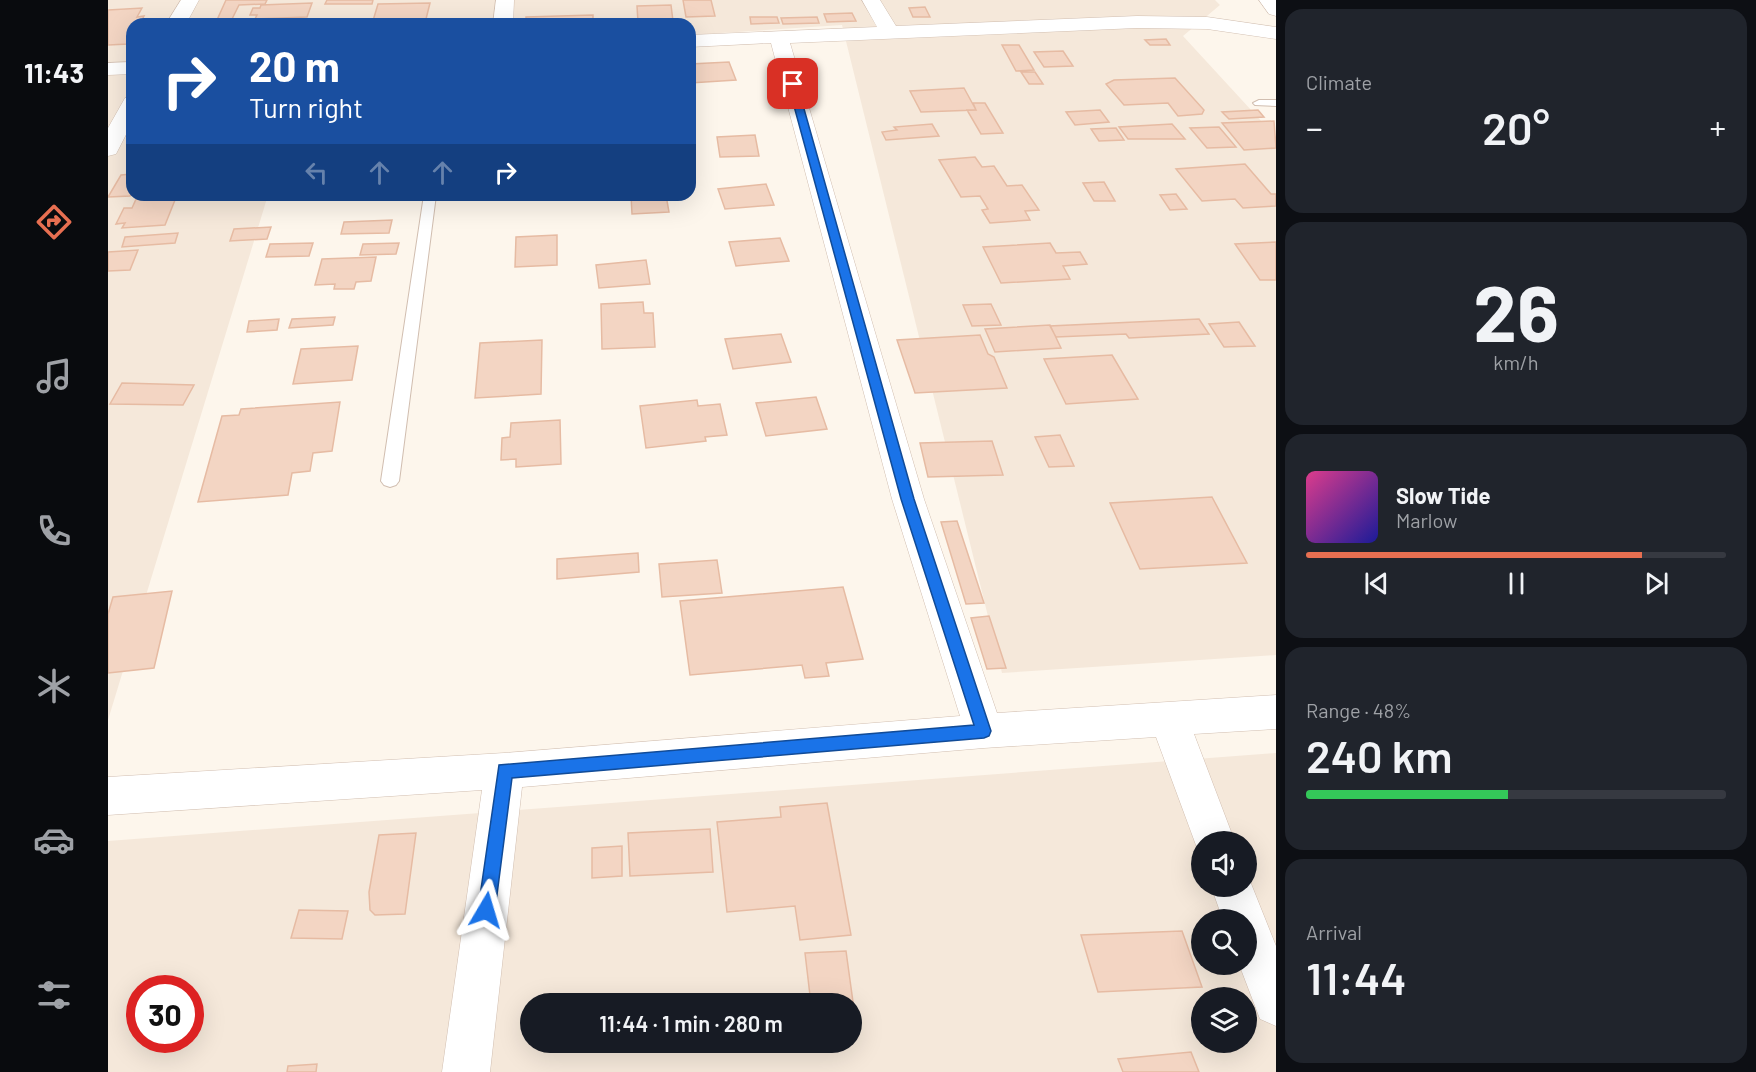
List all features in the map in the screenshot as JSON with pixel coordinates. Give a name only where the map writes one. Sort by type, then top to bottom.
[{"type":"street","points":[[180,18],[190,0]]},
{"type":"street","points":[[504,18],[505,0]]},
{"type":"street","points":[[870,0],[890,33]]},
{"type":"street","points":[[1268,0],[1276,10]]},
{"type":"street","points":[[696,40],[1191,21],[1276,33]]},
{"type":"street","points":[[778,37],[908,499],[984,731]]},
{"type":"street","points":[[108,69],[126,68]]},
{"type":"street","points":[[108,149],[126,114]]},
{"type":"street","points":[[108,796],[504,771],[984,731],[1276,712]]},
{"type":"street","points":[[1169,720],[1211,831]]},
{"type":"street","points":[[466,1072],[504,771]]},
{"type":"street","points":[[1257,953],[1276,1002]]},
{"type":"lane","points":[[1259,103],[1276,103]]},
{"type":"lane","points":[[390,481],[429,201]]},
{"type":"shaded area","points":[[108,0],[1215,0],[1220,5],[1183,36],[1276,137],[1276,655],[1002,673],[842,25],[696,35],[696,18],[126,18],[126,201],[266,201],[108,720]]},
{"type":"shaded area","points":[[1276,753],[1276,1072],[108,1072],[108,841]]},
{"type":"building","points":[[226,0],[267,0],[265,4],[239,5],[232,18],[218,18]]},
{"type":"building","points":[[327,0],[373,0],[372,4],[325,4]]},
{"type":"building","points":[[683,0],[711,0],[715,16],[686,17]]},
{"type":"building","points":[[312,3],[307,17],[256,18],[257,15],[250,15],[253,8],[260,8],[261,5]]},
{"type":"building","points":[[430,3],[426,18],[374,18],[378,4]]},
{"type":"building","points":[[671,5],[673,18],[638,18],[637,6]]},
{"type":"building","points":[[925,7],[930,17],[913,17],[909,8]]},
{"type":"building","points":[[142,8],[137,17],[144,16],[143,18],[126,18],[126,44],[108,45],[108,10]]},
{"type":"building","points":[[852,13],[856,21],[827,22],[824,14]]},
{"type":"building","points":[[593,15],[593,18],[526,17]]},
{"type":"building","points":[[750,17],[777,17],[779,23],[751,24]]},
{"type":"building","points":[[817,17],[819,23],[783,24],[781,18]]},
{"type":"building","points":[[1166,39],[1170,45],[1150,45],[1145,40]]},
{"type":"building","points":[[1002,45],[1019,45],[1034,70],[1016,71]]},
{"type":"building","points":[[1063,51],[1073,66],[1044,67],[1034,52]]},
{"type":"building","points":[[729,62],[736,80],[696,83],[696,64]]},
{"type":"building","points":[[1021,72],[1035,72],[1043,84],[1029,84]]},
{"type":"building","points":[[1175,78],[1204,110],[1202,114],[1178,116],[1168,103],[1124,105],[1106,84],[1114,80]]},
{"type":"building","points":[[964,88],[976,110],[921,112],[910,91]]},
{"type":"building","points":[[973,103],[985,103],[1003,133],[981,134],[967,110],[976,110]]},
{"type":"building","points":[[1100,110],[1109,122],[1075,125],[1066,112]]},
{"type":"building","points":[[1258,110],[1264,117],[1229,119],[1222,112]]},
{"type":"building","points":[[1274,121],[1276,148],[1244,150],[1222,123]]},
{"type":"building","points":[[932,124],[939,136],[886,140],[882,132],[897,130],[894,127]]},
{"type":"building","points":[[1172,124],[1185,139],[1128,139],[1119,127]]},
{"type":"building","points":[[1219,127],[1236,147],[1207,148],[1190,128]]},
{"type":"building","points":[[1116,128],[1124,140],[1099,141],[1091,129]]},
{"type":"building","points":[[755,135],[759,156],[720,157],[717,137]]},
{"type":"building","points":[[975,157],[982,167],[994,166],[1007,186],[1022,185],[1039,210],[1025,211],[1030,220],[990,223],[982,210],[988,209],[980,196],[961,197],[939,160]]},
{"type":"building","points":[[1245,164],[1271,194],[1276,194],[1276,206],[1243,208],[1235,199],[1202,201],[1176,169]]},
{"type":"building","points":[[121,175],[126,175],[126,196],[108,197]]},
{"type":"building","points":[[1104,182],[1115,201],[1094,201],[1083,183]]},
{"type":"building","points":[[766,184],[774,205],[725,209],[718,189]]},
{"type":"building","points":[[1176,194],[1187,209],[1170,210],[1160,195]]},
{"type":"building","points":[[135,201],[175,201],[165,225],[122,228],[125,223],[116,224],[124,208],[132,208]]},
{"type":"building","points":[[631,201],[667,201],[669,212],[632,214]]},
{"type":"building","points":[[392,220],[389,233],[341,234],[344,222]]},
{"type":"building","points":[[271,227],[267,239],[230,241],[234,229]]},
{"type":"building","points":[[178,233],[175,243],[122,247],[125,237]]},
{"type":"building","points":[[557,235],[557,265],[515,267],[516,237]]},
{"type":"building","points":[[780,238],[789,261],[736,266],[729,242]]},
{"type":"building","points":[[1276,242],[1276,280],[1260,280],[1235,244]]},
{"type":"building","points":[[313,243],[309,256],[266,257],[270,244]]},
{"type":"building","points":[[399,243],[396,254],[360,255],[363,244]]},
{"type":"building","points":[[1050,243],[1056,253],[1080,252],[1087,264],[1063,266],[1070,279],[1001,283],[983,247]]},
{"type":"building","points":[[138,250],[130,270],[108,271],[108,252]]},
{"type":"building","points":[[376,257],[371,281],[356,282],[354,289],[334,289],[335,284],[315,285],[322,259]]},
{"type":"building","points":[[646,260],[650,284],[599,288],[596,265]]},
{"type":"building","points":[[643,302],[644,313],[653,313],[655,347],[602,349],[601,304]]},
{"type":"building","points":[[991,304],[1001,325],[972,326],[963,305]]},
{"type":"building","points":[[335,317],[333,325],[289,328],[292,319]]},
{"type":"building","points":[[279,319],[277,330],[247,332],[249,321]]},
{"type":"building","points":[[1199,319],[1209,334],[1129,338],[1126,334],[1056,337],[1050,326]]},
{"type":"building","points":[[1239,322],[1255,346],[1224,347],[1209,324]]},
{"type":"building","points":[[1050,325],[1061,348],[995,352],[985,329]]},
{"type":"building","points":[[781,334],[791,362],[733,369],[725,339]]},
{"type":"building","points":[[980,335],[988,354],[994,357],[1007,388],[915,393],[897,340]]},
{"type":"building","points":[[542,340],[541,394],[475,398],[480,343]]},
{"type":"building","points":[[358,346],[352,380],[293,384],[301,349]]},
{"type":"building","points":[[1112,355],[1138,399],[1066,404],[1044,359]]},
{"type":"building","points":[[122,383],[194,385],[183,405],[110,404]]},
{"type":"building","points":[[816,397],[827,429],[766,436],[756,403]]},
{"type":"building","points":[[697,400],[698,406],[720,404],[727,435],[705,437],[706,441],[646,448],[640,406]]},
{"type":"building","points":[[340,402],[332,451],[313,453],[310,471],[292,473],[288,495],[198,502],[222,416],[239,415],[241,409]]},
{"type":"building","points":[[560,420],[561,464],[516,467],[516,459],[501,460],[502,438],[510,437],[511,423]]},
{"type":"building","points":[[1060,435],[1074,466],[1049,467],[1035,437]]},
{"type":"building","points":[[992,441],[1003,475],[928,477],[920,443]]},
{"type":"building","points":[[1212,497],[1247,563],[1140,569],[1110,503]]},
{"type":"building","points":[[957,521],[984,603],[966,604],[941,522]]},
{"type":"building","points":[[638,553],[639,572],[557,579],[557,559]]},
{"type":"building","points":[[717,560],[722,593],[662,597],[659,564]]},
{"type":"building","points":[[843,587],[863,659],[826,663],[829,676],[805,678],[802,665],[690,675],[680,601]]},
{"type":"building","points":[[172,591],[154,668],[108,673],[108,614],[113,597]]},
{"type":"building","points":[[989,616],[1006,668],[987,669],[971,618]]},
{"type":"building","points":[[827,803],[851,935],[800,940],[795,906],[727,912],[717,822],[781,817],[780,807]]},
{"type":"building","points":[[710,829],[713,872],[630,876],[628,833]]},
{"type":"building","points":[[416,833],[405,914],[375,915],[370,910],[369,892],[379,835]]},
{"type":"building","points":[[622,846],[622,876],[592,878],[592,848]]},
{"type":"building","points":[[299,910],[348,911],[342,939],[291,938]]},
{"type":"building","points":[[1182,931],[1191,956],[1191,975],[1198,975],[1202,987],[1098,992],[1081,935]]},
{"type":"building","points":[[846,951],[852,993],[810,993],[805,953]]},
{"type":"building","points":[[1191,1052],[1199,1072],[1123,1072],[1118,1059]]},
{"type":"building","points":[[317,1064],[316,1072],[287,1072],[288,1066]]},
{"type":"route","points":[[486,910],[504,771],[984,731],[908,499],[793,84]]}]
